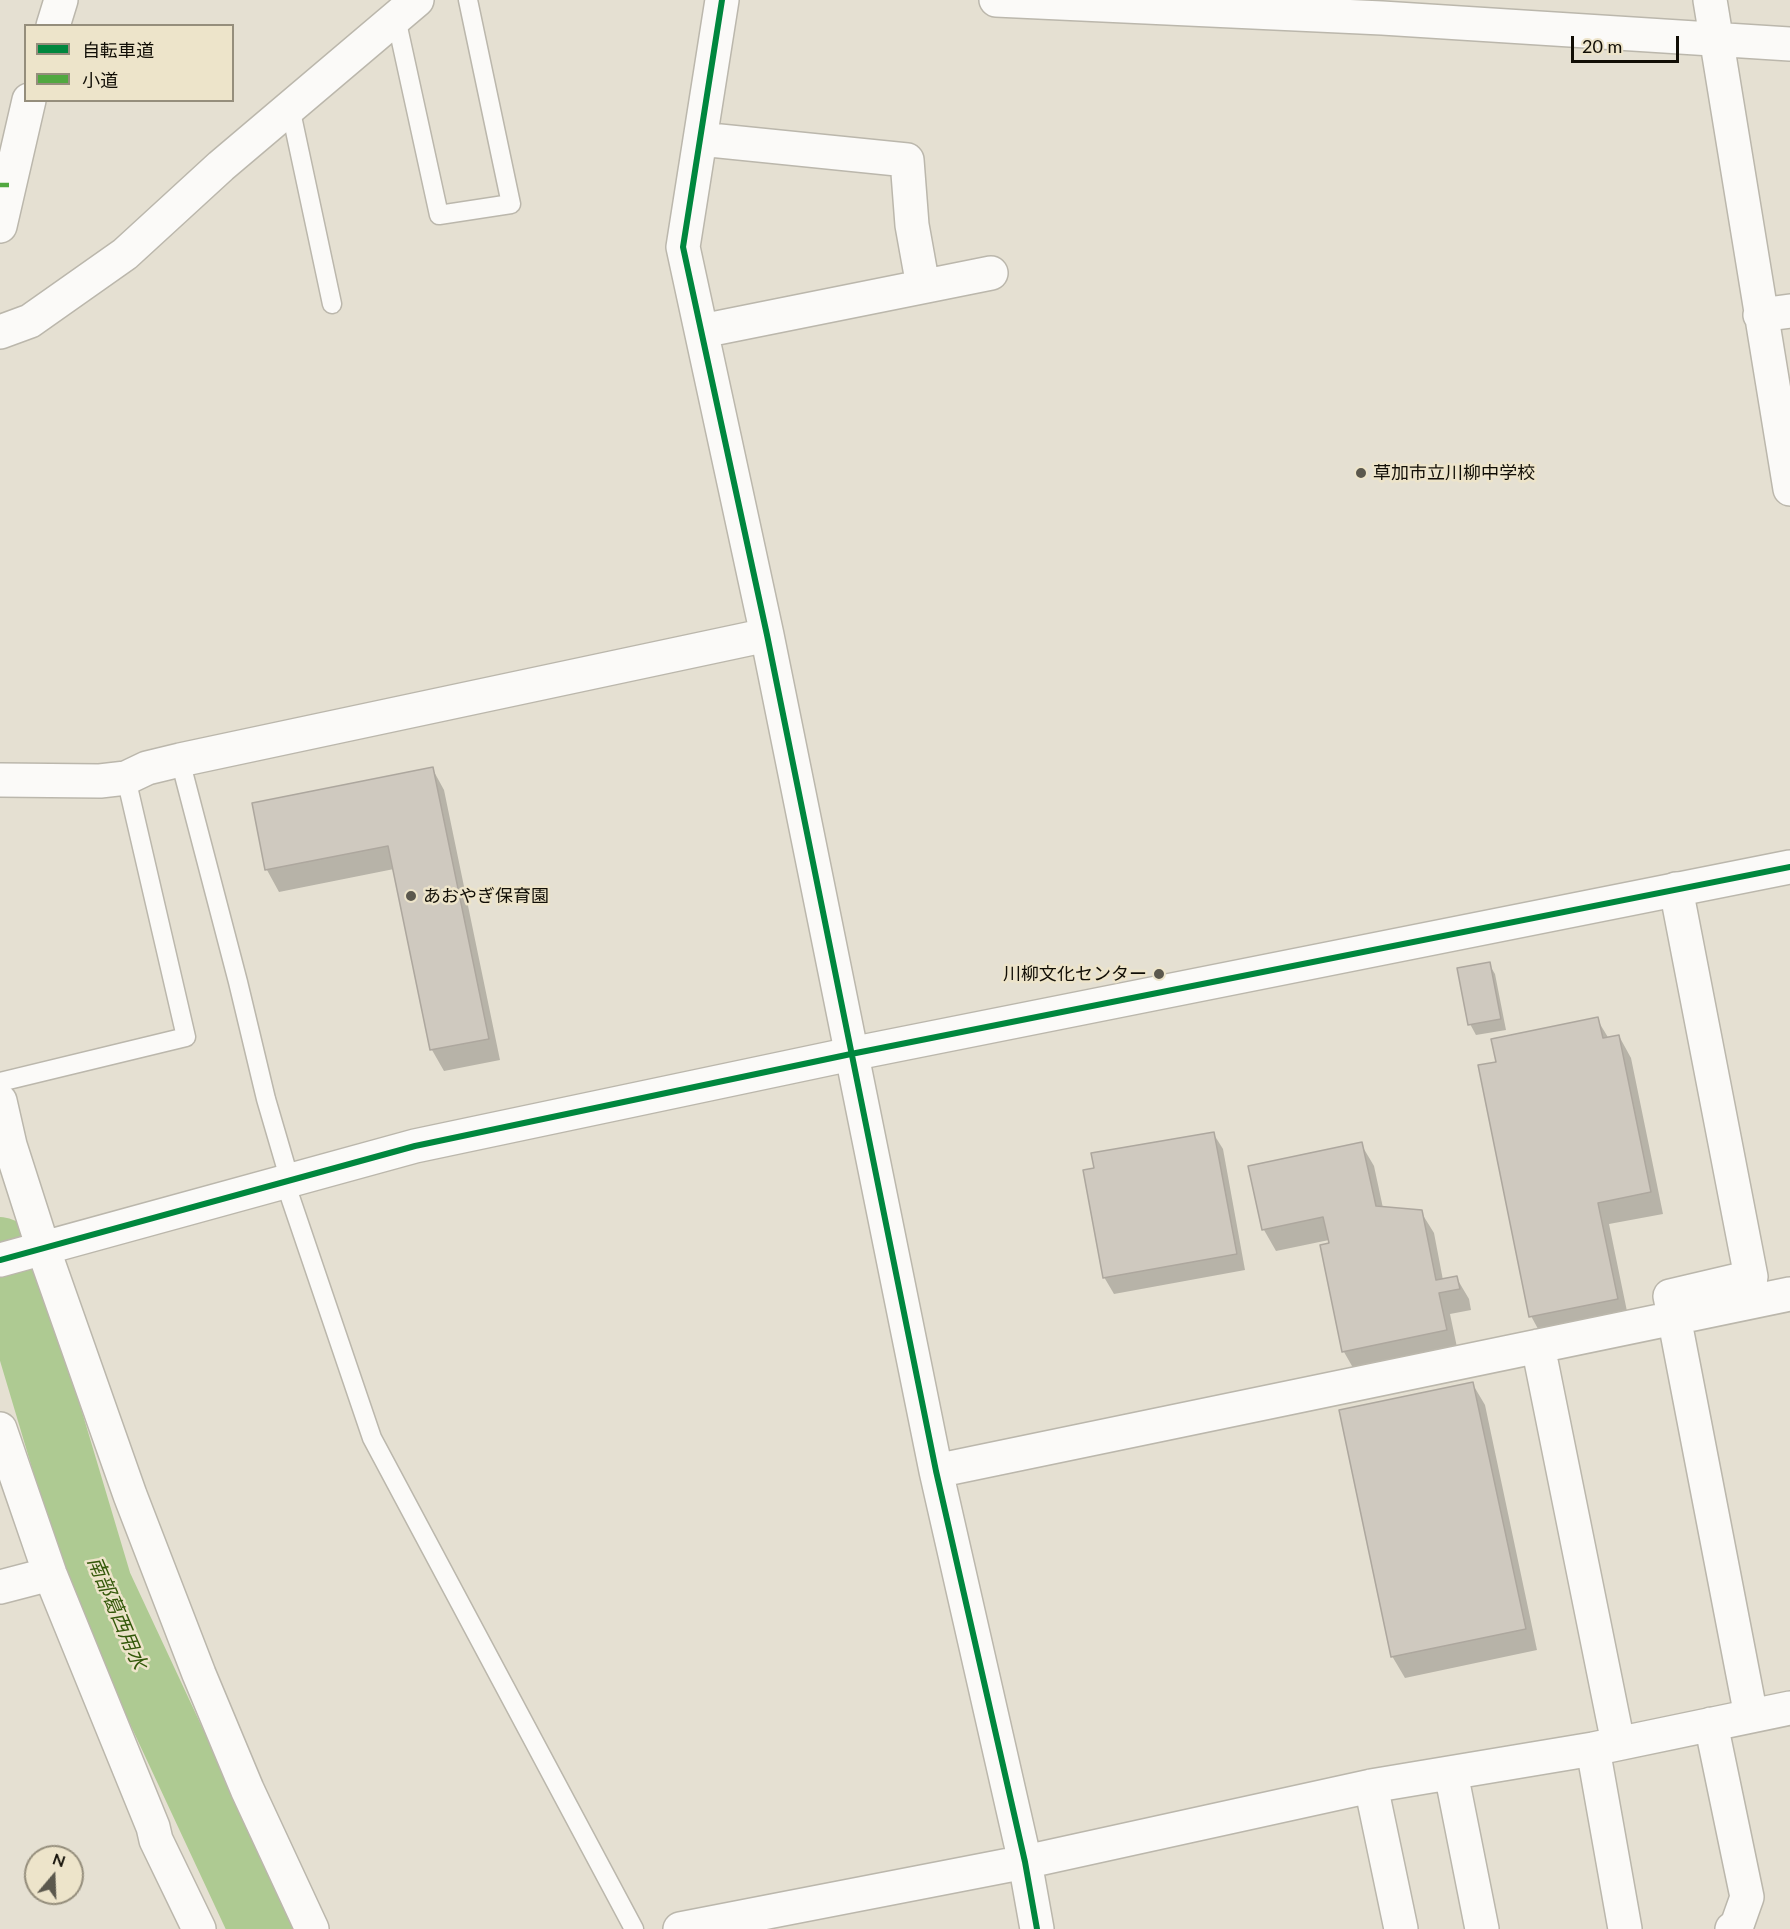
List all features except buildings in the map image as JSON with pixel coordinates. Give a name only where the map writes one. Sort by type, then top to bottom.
[{"type":"street","points":[[54,24],[61,0]]},
{"type":"street","points":[[722,0],[683,247],[767,635],[936,1471],[1025,1862],[1037,1929]]},
{"type":"street","points":[[996,0],[1380,9],[1790,44]]},
{"type":"street","points":[[1710,0],[1775,313],[1790,489]]},
{"type":"street","points":[[0,332],[30,321],[125,254],[221,166],[406,9]]},
{"type":"street","points":[[0,226],[29,102]]},
{"type":"street","points":[[700,139],[907,160],[912,225],[923,286]]},
{"type":"street","points":[[702,331],[991,273]]},
{"type":"street","points":[[0,780],[100,781],[126,778],[147,768],[180,760],[767,635]]},
{"type":"street","points":[[22,1254],[415,1146],[851,1054],[1790,867]]},
{"type":"street","points":[[1676,889],[1751,1277],[1670,1296],[1751,1716]]},
{"type":"street","points":[[0,1101],[10,1145],[22,1254],[130,1495],[199,1674],[247,1789],[312,1929]]},
{"type":"street","points":[[936,1471],[1790,1294]]},
{"type":"street","points":[[1538,1346],[1606,1746],[1626,1929]]},
{"type":"street","points":[[0,1429],[50,1574],[153,1827],[156,1840],[199,1929]]},
{"type":"street","points":[[0,1587],[50,1574]]},
{"type":"street","points":[[680,1929],[1025,1862],[1371,1786],[1606,1746],[1790,1708]]},
{"type":"street","points":[[1711,1724],[1747,1897],[1736,1928],[1732,1929]]},
{"type":"street","points":[[1451,1773],[1482,1929]]},
{"type":"street","points":[[1371,1786],[1401,1929]]},
{"type":"lane","points":[[406,9],[439,215],[511,204],[468,0]]},
{"type":"lane","points":[[290,107],[332,304]]},
{"type":"lane","points":[[180,760],[288,1182],[372,1438],[634,1929]]},
{"type":"lane","points":[[0,1082],[186,1037],[126,778]]},
{"type":"waterway","name":"南部葛西用水","points":[[0,1249],[100,1584],[261,1929]]},
{"type":"marked path","points":[[0,185],[9,185]]},
{"type":"cycle path","points":[[722,0],[683,247],[767,635],[936,1471],[1025,1862],[1037,1929]]},
{"type":"cycle path","points":[[0,1260],[415,1146],[851,1054],[1790,867]]},
{"type":"place","name":"草加市立川柳中学校","points":[[1361,473]]},
{"type":"place","name":"あおやぎ保育園","points":[[411,896]]},
{"type":"place","name":"川柳文化センター","points":[[1159,974]]}]
